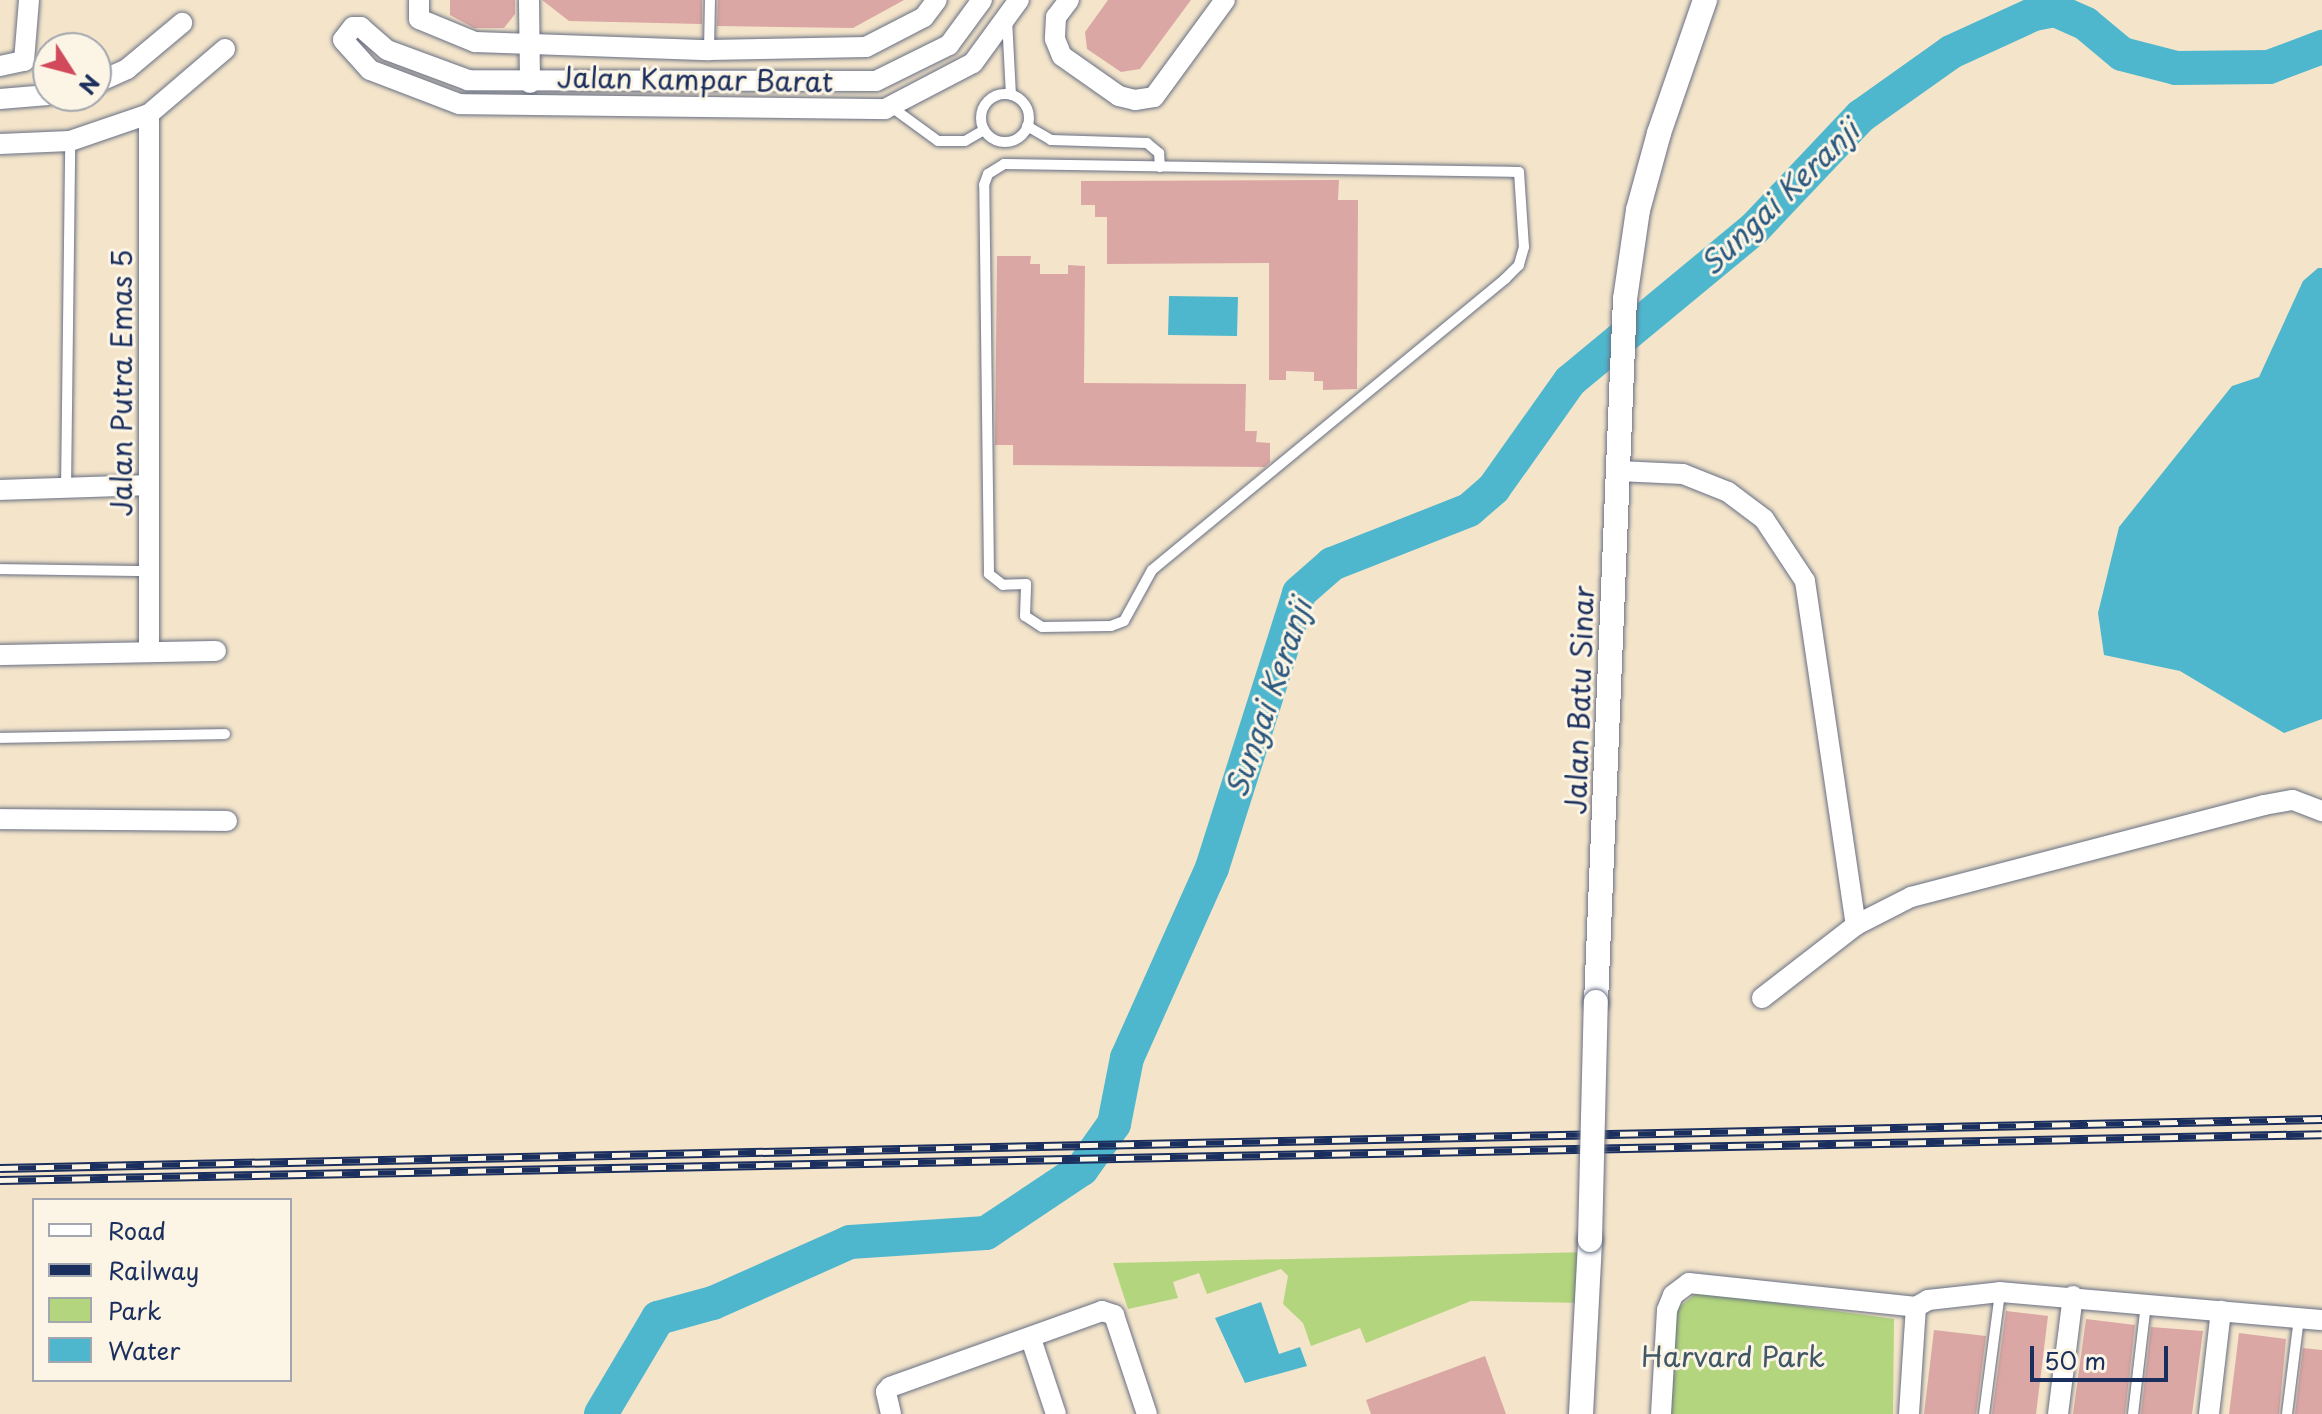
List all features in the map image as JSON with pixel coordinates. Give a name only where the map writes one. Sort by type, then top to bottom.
[{"type":"street","points":[[0,66],[24,61],[29,0]]},
{"type":"street","points":[[529,0],[530,83]]},
{"type":"street","points":[[419,10],[475,42],[709,50],[866,47],[924,17],[937,0]]},
{"type":"street","name":"Jalan Kampar Barat","points":[[982,0],[949,45],[876,81],[530,83],[468,80],[387,50],[356,26],[343,44],[370,70],[459,104],[890,106],[973,63],[1013,8]]},
{"type":"street","points":[[1069,0],[1056,17],[1055,39],[1062,56],[1119,96],[1154,97],[1225,0]]},
{"type":"street","name":"Jalan Batu Sinar","points":[[1581,1414],[1625,299],[1638,210],[1659,133],[1705,0]]},
{"type":"street","points":[[112,76],[127,69],[182,23]]},
{"type":"street","points":[[0,144],[70,141],[149,114],[225,49]]},
{"type":"street","points":[[619,106],[620,82]]},
{"type":"street","points":[[0,99],[32,96]]},
{"type":"street","name":"Jalan Putra Emas 5","points":[[149,114],[149,652]]},
{"type":"street","points":[[1618,471],[1683,474],[1728,492],[1764,519],[1805,581],[1856,925]]},
{"type":"street","points":[[0,490],[149,485]]},
{"type":"street","points":[[0,655],[216,651]]},
{"type":"street","points":[[1762,998],[1856,925],[1911,897],[2264,805],[2293,800],[2322,811]]},
{"type":"street","points":[[0,819],[227,821]]},
{"type":"street","points":[[1661,1414],[1667,1310],[1673,1295],[1689,1283],[1916,1307],[1928,1300],[2000,1292],[2322,1320]]},
{"type":"street","points":[[2058,1414],[2073,1296]]},
{"type":"street","points":[[1909,1414],[1916,1307]]},
{"type":"street","points":[[891,1414],[886,1392],[1109,1311],[1147,1414]]},
{"type":"street","points":[[2209,1414],[2221,1311]]},
{"type":"street","points":[[1031,1339],[1056,1414]]},
{"type":"lane","points":[[709,50],[710,0]]},
{"type":"lane","points":[[1011,95],[1013,8]]},
{"type":"lane","points":[[1011,95],[1024,103],[1027,126],[1010,141],[995,140],[984,130],[981,115],[988,100],[1011,95]]},
{"type":"lane","points":[[890,106],[938,141],[965,141],[984,130]]},
{"type":"lane","points":[[1027,126],[1051,140],[1147,143],[1159,153],[1160,167]]},
{"type":"lane","points":[[66,489],[70,141]]},
{"type":"lane","points":[[1004,164],[1160,167],[1519,172],[1524,247],[1519,265],[1505,279],[1152,570],[1124,621],[1111,626],[1042,627],[1025,616],[1026,584],[1003,585],[989,574],[984,185],[988,174],[1004,164]]},
{"type":"lane","points":[[0,569],[149,571]]},
{"type":"lane","points":[[0,738],[225,734]]},
{"type":"lane","points":[[1984,1414],[2000,1292]]},
{"type":"lane","points":[[2133,1414],[2146,1303]]},
{"type":"lane","points":[[2287,1414],[2299,1318]]},
{"type":"green space","points":[[1590,1252],[1590,1303],[1471,1301],[1366,1343],[1360,1328],[1311,1346],[1303,1323],[1283,1304],[1288,1276],[1281,1269],[1207,1294],[1199,1273],[1173,1282],[1178,1298],[1128,1309],[1113,1263]]},
{"type":"green space","name":"Harvard Park","points":[[1698,1292],[1894,1319],[1893,1414],[1671,1414],[1677,1309]]},
{"type":"water","points":[[2322,268],[2322,719],[2284,733],[2180,671],[2104,655],[2098,613],[2119,527],[2232,386],[2259,377],[2303,281]]},
{"type":"water","points":[[1169,296],[1238,297],[1237,336],[1168,335]]},
{"type":"water","points":[[1261,1302],[1279,1354],[1300,1347],[1307,1366],[1245,1383],[1215,1318]]},
{"type":"building","points":[[450,0],[515,0],[515,14],[504,28],[474,28],[450,15]]},
{"type":"building","points":[[542,0],[702,0],[702,24],[569,21]]},
{"type":"building","points":[[718,0],[904,0],[853,28],[717,26]]},
{"type":"building","points":[[1108,0],[1191,0],[1140,69],[1121,72],[1087,49],[1085,32]]},
{"type":"building","points":[[1339,180],[1338,200],[1358,200],[1357,389],[1323,390],[1323,381],[1314,381],[1314,372],[1286,371],[1286,380],[1269,380],[1269,263],[1107,264],[1107,217],[1095,217],[1095,205],[1081,205],[1081,181]]},
{"type":"building","points":[[997,256],[1031,256],[1030,264],[1040,264],[1040,274],[1068,274],[1068,265],[1085,266],[1084,383],[1246,384],[1245,431],[1257,431],[1256,442],[1270,443],[1270,462],[1265,467],[1013,465],[1013,445],[995,445]]},
{"type":"building","points":[[2006,1311],[2048,1316],[2036,1414],[1992,1414]]},
{"type":"building","points":[[2086,1319],[2135,1325],[2125,1414],[2073,1414]]},
{"type":"building","points":[[2151,1327],[2203,1331],[2192,1414],[2141,1414]]},
{"type":"building","points":[[1934,1330],[1986,1336],[1976,1414],[1924,1414]]},
{"type":"building","points":[[2239,1333],[2286,1339],[2279,1414],[2229,1414]]},
{"type":"building","points":[[2303,1348],[2322,1350],[2322,1414],[2295,1414]]},
{"type":"building","points":[[1485,1356],[1506,1414],[1371,1414],[1366,1400]]},
{"type":"waterway","name":"Sungai Keranji","points":[[601,1414],[658,1318],[713,1303],[850,1242],[986,1233],[1082,1169],[1114,1124],[1127,1058],[1212,868],[1299,593],[1332,564],[1469,510],[1494,488],[1570,381],[1754,229],[1861,116],[1951,52],[2034,14],[2055,10],[2086,24],[2122,54],[2176,68],[2269,67],[2322,47]]},
{"type":"railway","points":[[0,1168],[2322,1119]]},
{"type":"railway","points":[[0,1180],[2322,1134]]}]
